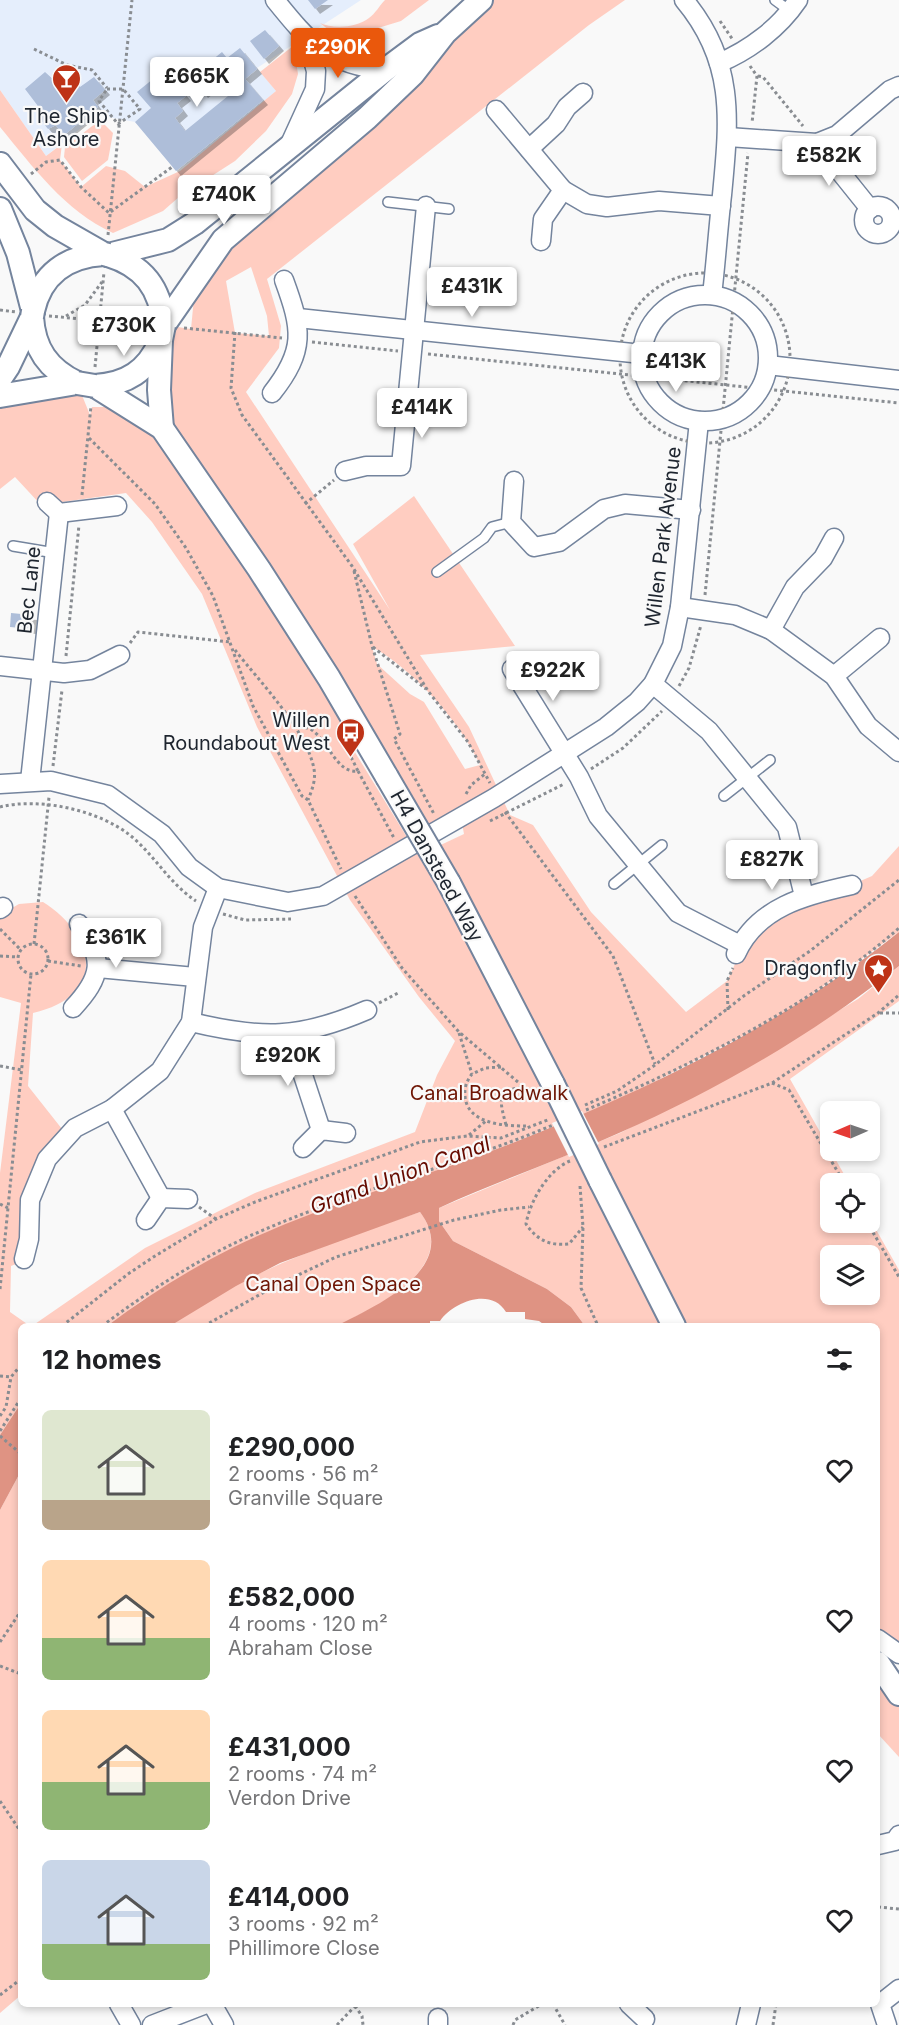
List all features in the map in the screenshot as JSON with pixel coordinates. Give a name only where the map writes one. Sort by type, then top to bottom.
[{"type":"street","points":[[275,0],[307,39],[339,60],[365,68],[385,70]]},
{"type":"street","points":[[0,396],[86,385],[112,385],[128,379],[142,369],[153,356],[166,320],[223,240],[367,118],[413,74],[445,33],[481,0]]},
{"type":"street","points":[[684,0],[710,39],[727,94],[728,137],[712,296]]},
{"type":"street","points":[[719,63],[742,53],[794,6]]},
{"type":"street","points":[[34,285],[60,266],[106,253],[168,240],[195,223],[385,70],[420,44],[445,33]]},
{"type":"street","points":[[289,148],[315,90],[316,71],[307,39]]},
{"type":"street","points":[[728,137],[817,144],[837,135],[890,90],[899,86]]},
{"type":"street","points":[[529,149],[556,124],[567,107],[583,93]]},
{"type":"street","points":[[496,110],[562,190],[587,204],[607,207],[659,201],[721,206]]},
{"type":"street","points":[[817,144],[870,209],[864,216],[867,230],[894,237]]},
{"type":"street","points":[[0,164],[35,210],[55,226],[148,278],[166,320],[159,390],[162,428]]},
{"type":"street","points":[[541,241],[543,219],[562,190]]},
{"type":"street","points":[[345,471],[366,466],[401,466],[426,206]]},
{"type":"street","points":[[0,209],[34,285],[29,340],[0,379]]},
{"type":"street","points":[[272,393],[288,373],[298,340],[298,318],[284,280]]},
{"type":"street","points":[[692,296],[712,296],[734,302],[746,310],[762,330],[766,342],[768,364],[762,387],[747,406],[724,419],[699,421],[677,415],[656,399],[645,376],[642,354],[648,333],[666,309],[692,296]]},
{"type":"street","points":[[298,318],[642,354]]},
{"type":"street","points":[[29,340],[51,367],[86,385]]},
{"type":"street","points":[[768,364],[899,380]]},
{"type":"street","name":"H4 Dansteed Way","points":[[86,385],[162,428],[259,569],[329,678],[449,883],[545,1092],[590,1183],[672,1323]]},
{"type":"street","name":"Willen Park Avenue","points":[[218,888],[288,903],[355,889],[606,727],[637,702],[653,684],[672,646],[680,607],[699,421]]},
{"type":"street","points":[[514,481],[512,522],[534,547],[559,542],[604,509],[625,504],[691,510]]},
{"type":"street","name":"Bec Lane","points":[[30,781],[55,553],[53,508],[81,509],[117,506]]},
{"type":"street","points":[[771,630],[795,586],[823,558],[834,538]]},
{"type":"street","points":[[680,607],[735,615],[771,630],[834,676],[868,726],[899,752]]},
{"type":"street","points":[[834,676],[880,638]]},
{"type":"street","points":[[0,666],[64,673],[90,670],[120,655]]},
{"type":"street","points":[[512,669],[579,777],[598,816],[678,913],[737,950],[753,927],[780,907],[804,896],[852,885]]},
{"type":"street","points":[[653,684],[709,731],[787,827],[804,896]]},
{"type":"street","points":[[0,784],[51,781],[108,795],[162,834],[189,867],[218,888],[203,927],[191,1022],[160,1071],[112,1109],[75,1128],[47,1159],[30,1200],[29,1239],[24,1259]]},
{"type":"street","points":[[73,1008],[91,989],[98,968],[94,943],[80,924]]},
{"type":"street","points":[[98,968],[195,977]]},
{"type":"street","points":[[191,1022],[231,1032],[293,1034],[337,1023],[367,1010]]},
{"type":"street","points":[[293,1034],[299,1063],[321,1130]]},
{"type":"street","points":[[112,1109],[161,1198]]},
{"type":"street","points":[[321,1130],[346,1133]]},
{"type":"street","points":[[303,1149],[321,1130]]},
{"type":"street","points":[[161,1198],[188,1199]]},
{"type":"street","points":[[146,1220],[161,1198]]},
{"type":"street","points":[[880,1640],[899,1654]]},
{"type":"street","points":[[880,1666],[899,1695]]},
{"type":"street","points":[[880,1681],[899,1695]]},
{"type":"street","points":[[880,1844],[895,1840],[899,1836]]},
{"type":"street","points":[[880,2002],[899,1989]]},
{"type":"street","points":[[880,2006],[887,2025]]},
{"type":"street","points":[[121,2007],[131,2025]]},
{"type":"street","points":[[152,2025],[198,2007]]},
{"type":"street","points":[[214,2007],[224,2025]]},
{"type":"street","points":[[632,2007],[645,2019]]},
{"type":"street","points":[[746,2025],[750,2007]]},
{"type":"lane","points":[[775,0],[794,6]]},
{"type":"lane","points":[[388,202],[449,209]]},
{"type":"lane","points":[[437,572],[484,538],[492,527],[512,522]]},
{"type":"lane","points":[[13,546],[55,553]]},
{"type":"lane","points":[[724,796],[770,760]]},
{"type":"lane","points":[[614,884],[662,845]]},
{"type":"path","points":[[99,320],[132,0]]},
{"type":"path","points":[[485,823],[579,777],[623,748],[657,718],[672,698],[689,668],[700,633],[724,419],[725,383],[757,76],[718,18]]},
{"type":"path","points":[[34,49],[67,65],[92,70],[107,88],[123,89],[140,109],[118,124]]},
{"type":"path","points":[[67,65],[68,74]]},
{"type":"path","points":[[757,76],[763,77],[817,144]]},
{"type":"path","points":[[107,88],[99,101],[118,124]]},
{"type":"path","points":[[27,169],[31,175],[46,162],[60,160],[81,187],[109,213]]},
{"type":"path","points":[[109,213],[172,167]]},
{"type":"path","points":[[696,272],[714,274],[736,278],[750,285],[773,309],[783,327],[789,351],[789,367],[784,392],[759,424],[720,444],[697,445],[683,442],[656,430],[632,402],[621,374],[621,352],[632,316],[652,291],[681,276],[696,272]]},
{"type":"path","points":[[64,317],[85,305],[103,280]]},
{"type":"path","points":[[235,332],[231,370],[234,400],[242,415],[352,566],[428,691],[468,741],[506,813],[613,956],[655,1065]]},
{"type":"path","points":[[725,383],[784,392],[899,403]]},
{"type":"path","points":[[34,944],[89,438],[155,504],[180,539],[213,596],[253,706],[302,796],[308,800],[355,889],[402,968],[459,1032],[524,1088]]},
{"type":"path","points":[[305,504],[345,471]]},
{"type":"path","points":[[352,566],[372,646],[400,734],[394,739],[435,816]]},
{"type":"path","points":[[120,655],[138,632],[231,644],[307,748],[314,770],[313,787],[308,800]]},
{"type":"path","points":[[372,646],[428,691]]},
{"type":"path","points":[[293,726],[310,729],[326,744],[343,769],[351,772],[358,771]]},
{"type":"path","points":[[350,755],[394,838]]},
{"type":"path","points":[[0,807],[12,804],[49,803],[86,813],[131,836],[173,882],[210,910],[245,920],[296,918]]},
{"type":"path","points":[[577,1108],[617,1091],[655,1065],[745,995],[810,951],[899,880]]},
{"type":"path","points":[[579,1114],[640,1087],[771,1017],[844,972],[899,928]]},
{"type":"path","points":[[0,929],[21,950]]},
{"type":"path","points":[[34,944],[43,948],[48,960],[44,969],[31,974],[22,970],[18,957],[21,950],[34,944]]},
{"type":"path","points":[[728,1010],[727,981],[735,964],[737,950]]},
{"type":"path","points":[[0,956],[18,957]]},
{"type":"path","points":[[48,960],[98,968]]},
{"type":"path","points":[[0,1289],[31,974]]},
{"type":"path","points":[[601,1148],[772,1083],[878,1013],[899,995]]},
{"type":"path","points":[[878,1013],[899,1013]]},
{"type":"path","points":[[459,1032],[472,1074]]},
{"type":"path","points":[[0,1065],[22,1070]]},
{"type":"path","points":[[501,1067],[485,1068],[472,1074],[464,1091],[465,1103],[474,1115],[486,1121],[506,1126],[530,1126]]},
{"type":"path","points":[[772,1083],[789,1090],[838,1173]]},
{"type":"path","points":[[506,1126],[500,1103],[504,1094],[511,1088],[545,1092]]},
{"type":"path","points":[[66,1323],[128,1274],[216,1220],[255,1202],[420,1142],[467,1136],[501,1138],[558,1116]]},
{"type":"path","points":[[467,1136],[486,1121]]},
{"type":"path","points":[[106,1323],[164,1283],[241,1240],[340,1200],[493,1148],[556,1123]]},
{"type":"path","points":[[580,1157],[559,1165],[529,1208],[526,1224],[535,1237],[543,1242],[556,1245],[569,1244],[583,1227]]},
{"type":"path","points":[[590,1183],[583,1227],[581,1288],[597,1323]]},
{"type":"path","points":[[0,1204],[8,1208]]},
{"type":"path","points":[[209,1323],[275,1286],[336,1257],[454,1220],[501,1210],[529,1208]]},
{"type":"path","points":[[873,1233],[899,1277]]},
{"type":"path","points":[[0,1416],[6,1407],[11,1377],[18,1369]]},
{"type":"path","points":[[0,1376],[11,1377]]},
{"type":"path","points":[[0,1431],[18,1403]]},
{"type":"path","points":[[0,1436],[18,1451]]},
{"type":"path","points":[[0,1642],[18,1615]]},
{"type":"path","points":[[0,1666],[18,1673]]},
{"type":"path","points":[[0,1801],[18,1828]]},
{"type":"path","points":[[880,1906],[899,1909]]},
{"type":"path","points":[[0,1995],[18,1981]]},
{"type":"path","points":[[337,2025],[354,2007]]},
{"type":"path","points":[[357,2007],[363,2016],[363,2025]]},
{"type":"path","points":[[513,2025],[515,2020],[537,2007]]},
{"type":"path","points":[[555,2007],[565,2025]]},
{"type":"path","points":[[773,2025],[776,2007]]},
{"type":"shaded area","points":[[0,0],[361,0],[257,68],[276,91],[205,152],[176,171],[135,122],[97,115],[46,156],[0,90]]},
{"type":"shaded area","points":[[899,932],[899,966],[834,1014],[765,1058],[656,1116],[597,1143],[439,1208],[439,1221],[453,1241],[547,1289],[571,1307],[583,1323],[542,1323],[525,1319],[525,1312],[506,1312],[499,1304],[482,1299],[463,1303],[446,1314],[440,1321],[430,1321],[430,1323],[342,1323],[391,1296],[409,1282],[422,1267],[430,1251],[430,1232],[420,1212],[280,1263],[236,1286],[175,1323],[111,1323],[185,1274],[267,1232],[333,1206],[502,1147],[659,1080],[759,1027],[854,966]]},
{"type":"shaded area","points":[[18,1408],[18,1477],[0,1510],[0,1435]]},
{"type":"green space","points":[[385,0],[429,0],[401,21],[378,28],[366,38],[348,45],[320,23],[338,27],[358,24],[371,16]]},
{"type":"green space","name":"Canal Broadwalk","points":[[492,0],[625,0],[589,25],[267,279],[281,326],[279,348],[246,392],[390,610],[353,544],[414,496],[515,646],[420,655],[469,727],[510,815],[533,825],[591,912],[686,1012],[727,981],[735,964],[735,956],[753,927],[872,876],[899,846],[899,932],[783,1015],[627,1096],[502,1147],[267,1232],[201,1265],[140,1302],[111,1323],[36,1323],[145,1248],[255,1193],[415,1132],[437,1075],[455,1041],[419,997],[350,900],[257,727],[202,594],[152,522],[126,493],[41,505],[15,477],[0,489],[0,396],[77,383],[90,415],[92,407],[111,407],[155,431],[248,567],[334,708],[353,749],[435,883],[510,1026],[430,850],[464,834],[461,818],[423,838],[162,428],[164,325],[191,329],[196,277]],"holes":[[[251,267],[267,316],[269,336],[235,333],[226,281]],[[372,647],[419,682],[434,698],[461,732],[480,765],[465,769],[424,702],[410,694],[377,664]]]},
{"type":"green space","points":[[293,40],[298,74],[292,94],[266,131],[235,161],[179,197],[163,211],[113,233],[80,213],[51,187],[0,127],[0,90],[46,156],[62,144],[60,160],[81,187],[106,166],[125,171],[145,187],[180,171],[276,91],[260,72],[293,46]]},
{"type":"green space","points":[[100,120],[113,133],[108,160],[82,181],[64,157],[65,147]]},
{"type":"green space","points":[[43,902],[61,916],[75,932],[83,948],[86,965],[83,980],[73,994],[57,1005],[33,1013],[28,1086],[62,1129],[16,1264],[11,1266],[10,1312],[26,1323],[18,1323],[18,1408],[0,1435],[0,1173],[21,1003],[0,997],[0,915],[19,904]]},
{"type":"green space","points":[[899,966],[899,1001],[790,1079],[820,1132],[820,1161],[837,1161],[843,1173],[820,1173],[820,1233],[878,1233],[899,1270],[899,1654],[880,1640],[880,1323],[583,1323],[571,1307],[547,1289],[453,1241],[439,1221],[439,1208],[620,1133],[725,1079],[858,999]]},
{"type":"green space","name":"Canal Open Space","points":[[420,1212],[429,1229],[431,1245],[427,1259],[406,1286],[345,1323],[174,1323],[228,1289],[323,1247]]},
{"type":"green space","points":[[18,1477],[18,1998],[0,2013],[0,1510]]},
{"type":"green space","points":[[880,1682],[899,1697],[899,1757],[880,1736]]},
{"type":"pier","points":[[582,1111],[599,1144],[569,1157],[552,1123]]},
{"type":"building","points":[[308,0],[328,0],[315,9]]},
{"type":"building","points":[[265,30],[279,46],[264,59],[250,41]]},
{"type":"building","points":[[240,48],[257,69],[245,79],[263,100],[176,171],[135,122],[151,108],[137,92],[164,70],[186,96],[177,103],[183,111],[175,118],[185,131],[228,96],[216,83],[203,93],[191,77],[222,52],[227,58]]},
{"type":"building","name":"The Ship Ashore","points":[[45,72],[55,81],[68,74],[80,87],[94,77],[105,90],[93,100],[98,107],[63,136],[56,125],[48,129],[40,119],[44,114],[25,89]]},
{"type":"building","points":[[11,613],[32,615],[31,629],[10,627]]},
{"type":"place","name":"The Ship Ashore","points":[[66,104]]},
{"type":"place","name":"Willen Roundabout West","points":[[351,758]]},
{"type":"place","name":"Dragonfly","points":[[878,994]]},
{"type":"water label","name":"Grand Union Canal","points":[[400,1175]]}]
